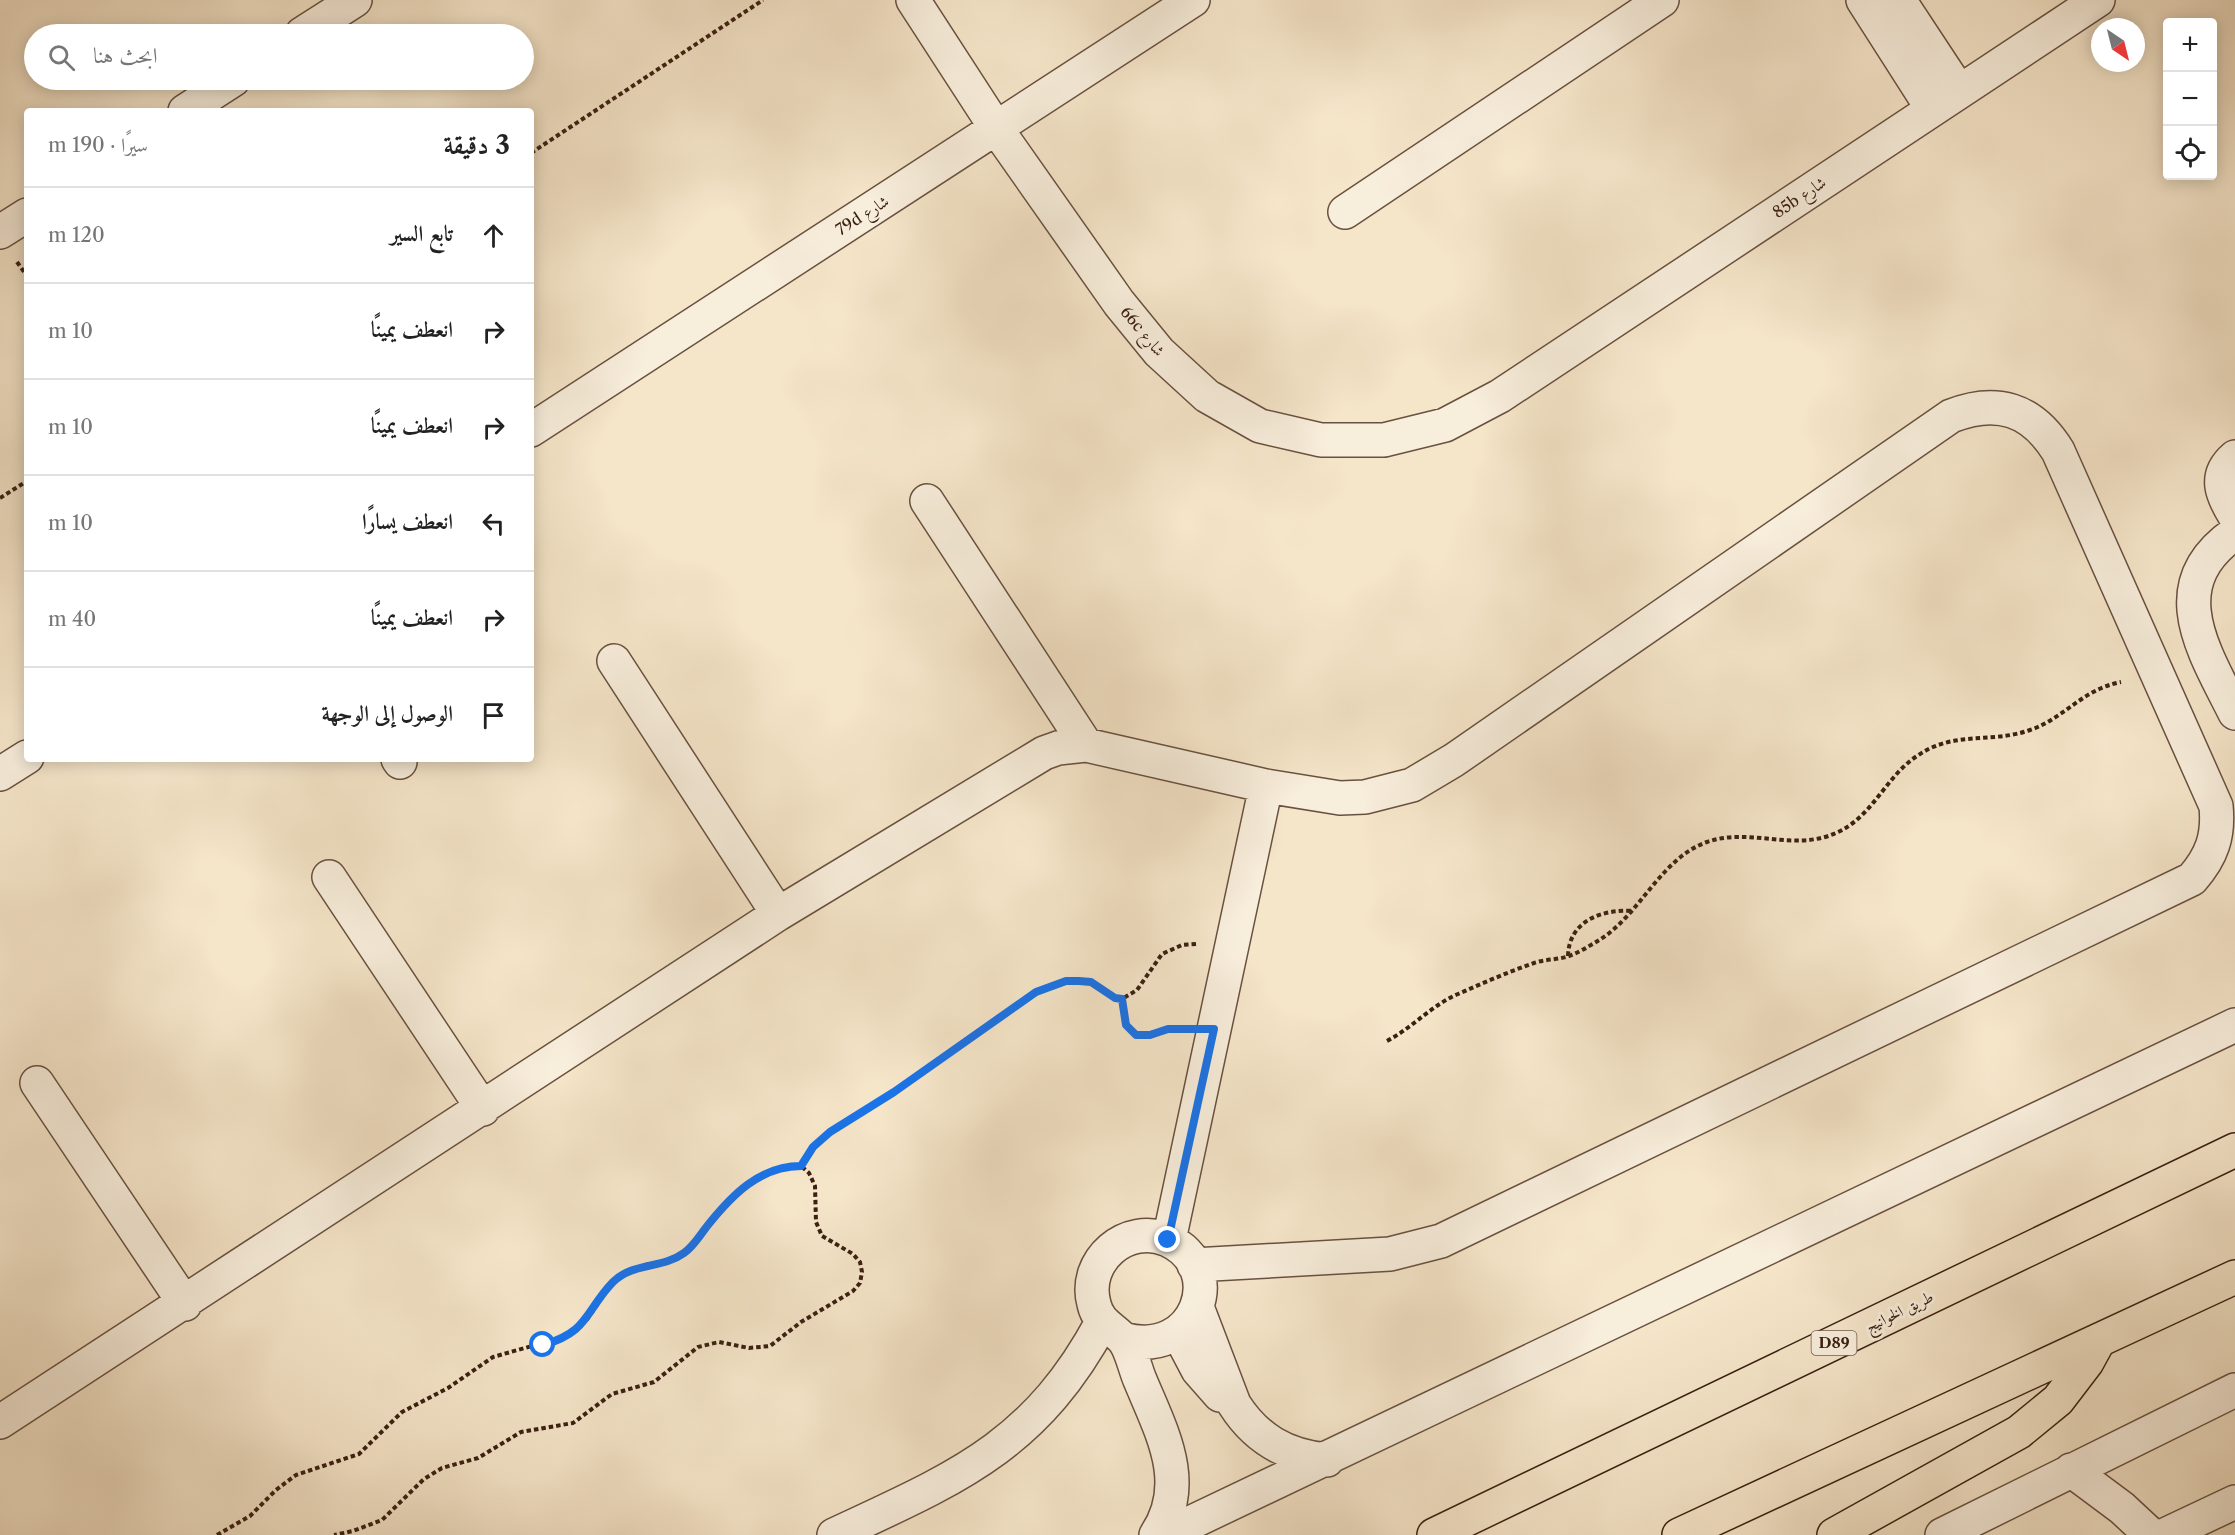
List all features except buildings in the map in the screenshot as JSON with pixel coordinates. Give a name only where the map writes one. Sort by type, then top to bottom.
[{"type":"highway","name":"طريق الخوانيج","points":[[1434,1535],[2235,1150]]},
{"type":"highway","points":[[1679,1535],[2235,1277]]},
{"type":"highway","points":[[1834,1535],[2032,1422],[2058,1400],[2073,1382],[2099,1340]]},
{"type":"street","points":[[318,24],[355,0]]},
{"type":"street","name":"66c شارع","points":[[913,0],[996,128],[1085,256],[1159,352],[1207,396],[1260,426],[1321,440],[1384,440],[1444,425],[1500,396]]},
{"type":"street","name":"79d شارع","points":[[534,428],[1193,0]]},
{"type":"street","points":[[1345,212],[1662,0]]},
{"type":"street","points":[[1863,0],[1932,108]]},
{"type":"street","points":[[1899,0],[1959,91]]},
{"type":"street","name":"85b شارع","points":[[1500,396],[2098,0]]},
{"type":"street","points":[[190,108],[218,90]]},
{"type":"street","points":[[0,232],[24,216]]},
{"type":"street","points":[[0,1422],[483,1109],[778,914],[1031,760],[1058,748],[1086,745],[1266,786],[1318,795],[1365,797],[1412,785],[1426,778],[1951,416],[1985,407],[2021,413],[2049,436],[2058,451],[2216,806],[2218,826],[2214,846],[2206,864],[2192,879],[1441,1241],[1390,1254],[1194,1265]]},
{"type":"street","points":[[2235,457],[2222,474],[2220,485],[2235,516]]},
{"type":"street","points":[[927,501],[1086,745]]},
{"type":"street","points":[[2235,533],[2223,541],[2208,558],[2198,579],[2193,601],[2194,623],[2201,645],[2235,712]]},
{"type":"street","points":[[614,661],[778,914]]},
{"type":"street","points":[[0,774],[24,759]]},
{"type":"street","points":[[1168,1240],[1266,786]]},
{"type":"street","points":[[329,877],[483,1109]]},
{"type":"street","points":[[1165,1535],[1327,1460],[2235,1025]]},
{"type":"street","points":[[37,1083],[184,1304]]},
{"type":"street","points":[[1112,1330],[1151,1343],[1166,1340],[1188,1320],[1199,1286],[1194,1265],[1184,1250],[1168,1240],[1151,1235],[1134,1236],[1117,1244],[1103,1255],[1094,1271],[1091,1288],[1094,1306],[1112,1330],[1167,1445],[1172,1466],[1173,1491],[1169,1509],[1156,1535]]},
{"type":"street","points":[[1188,1320],[1205,1380],[1234,1404],[1254,1431],[1269,1443],[1288,1453],[1327,1460]]},
{"type":"street","points":[[834,1535],[931,1490],[976,1465],[1013,1437],[1040,1412],[1085,1354],[1112,1330]]},
{"type":"street","points":[[1942,1535],[2235,1390]]},
{"type":"street","points":[[2071,1470],[2122,1508],[2151,1535]]},
{"type":"street","points":[[2165,1535],[2235,1503]]},
{"type":"path","points":[[534,151],[763,0]]},
{"type":"path","points":[[0,498],[24,483]]},
{"type":"path","points":[[1387,1041],[1407,1030],[1454,995],[1533,963],[1568,956],[1602,939],[1634,911],[1665,871],[1691,849],[1724,838],[1802,843],[1837,833],[1866,813],[1900,769],[1932,746],[1951,740],[2010,735],[2030,730],[2047,722],[2092,691],[2109,684],[2157,675]]},
{"type":"path","points":[[1568,956],[1568,945],[1585,921],[1610,910],[1634,911]]},
{"type":"path","points":[[801,1166],[813,1147],[830,1132],[903,1085],[1036,992],[1066,981],[1079,981],[1091,982],[1115,998],[1122,999],[1137,990],[1153,963],[1171,948],[1194,944],[1232,949]]},
{"type":"path","points":[[1122,999],[1126,1025],[1136,1035],[1150,1035],[1168,1029],[1214,1029]]},
{"type":"path","points":[[217,1535],[250,1516],[276,1490],[296,1475],[359,1454],[402,1412],[448,1388],[493,1357],[567,1336],[586,1321],[612,1283],[622,1275],[645,1265],[675,1259],[695,1243],[721,1209],[744,1187],[786,1166],[801,1166],[809,1173],[815,1186],[816,1222],[822,1236],[853,1254],[860,1262],[862,1272],[860,1283],[853,1291],[801,1322],[770,1346],[749,1348],[719,1341],[698,1347],[654,1382],[612,1394],[573,1423],[521,1432],[478,1458],[442,1468],[424,1479],[382,1520],[334,1535]]},
{"type":"route","points":[[543,1345],[567,1336],[577,1329],[586,1321],[612,1283],[622,1275],[645,1265],[675,1259],[686,1252],[721,1209],[744,1187],[772,1171],[786,1166],[801,1166],[813,1147],[830,1132],[894,1092],[1036,992],[1066,981],[1091,982],[1115,998],[1122,999],[1126,1025],[1136,1035],[1150,1035],[1168,1029],[1214,1029],[1168,1240]]}]
